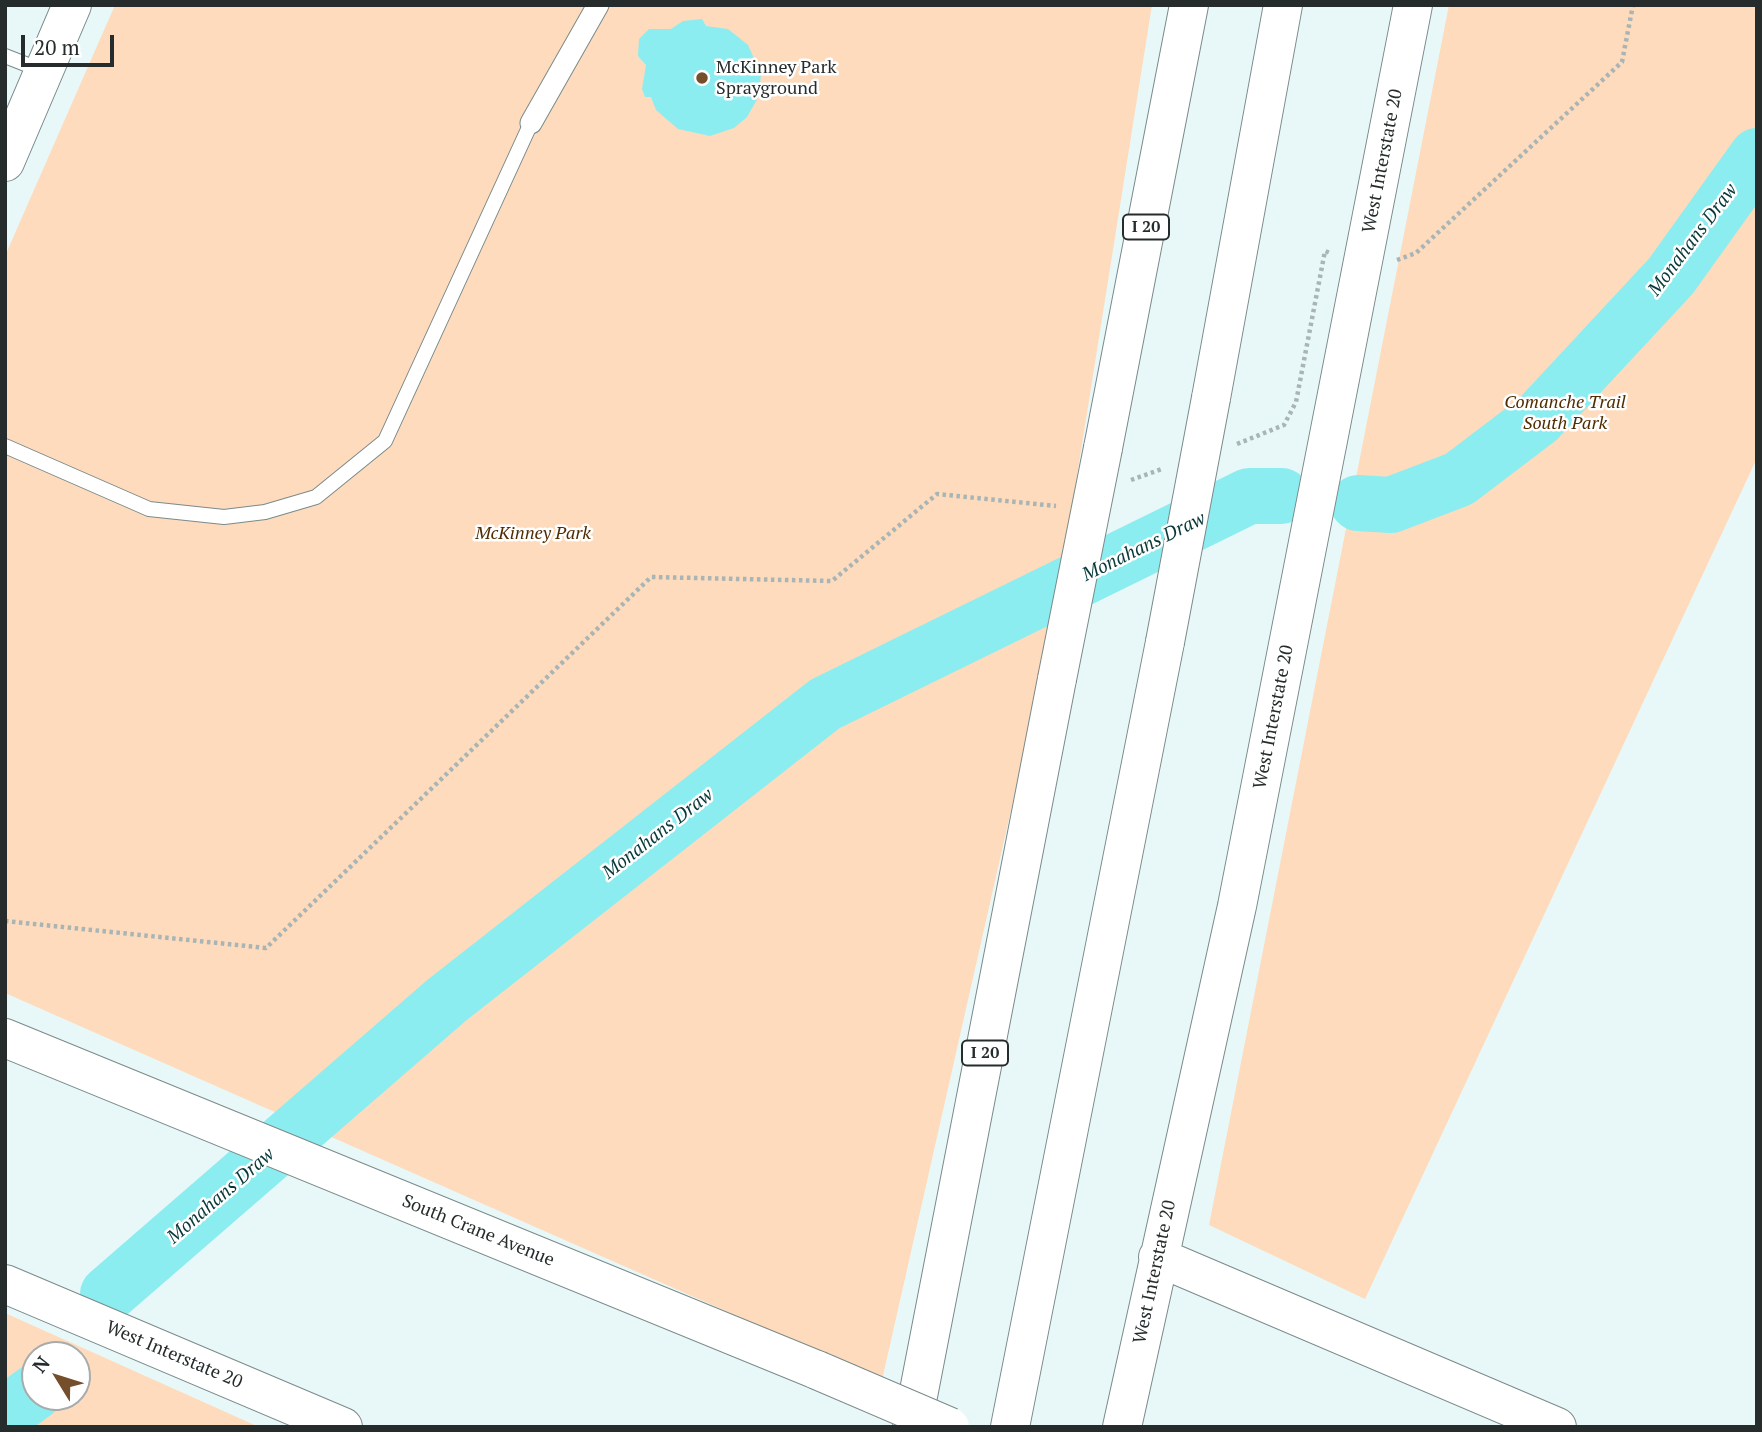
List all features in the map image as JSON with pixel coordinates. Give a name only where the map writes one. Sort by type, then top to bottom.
[{"type":"main road","points":[[5,162],[72,5]]},
{"type":"main road","name":"I 20","points":[[912,1427],[1189,5]]},
{"type":"main road","points":[[1010,1427],[1165,642],[1283,5]]},
{"type":"main road","name":"West Interstate 20","points":[[1122,1427],[1237,906],[1413,5]]},
{"type":"main road","name":"South Crane Avenue","points":[[5,1038],[950,1427]]},
{"type":"main road","points":[[1158,1257],[1557,1427]]},
{"type":"main road","name":"West Interstate 20","points":[[5,1284],[343,1427]]},
{"type":"street","points":[[531,123],[598,5]]},
{"type":"lane","points":[[5,56],[44,71]]},
{"type":"lane","points":[[5,446],[149,509],[223,517],[265,512],[316,497],[385,441],[531,123]]},
{"type":"path","points":[[1224,448],[1284,425],[1296,401],[1325,251],[1363,262],[1383,264],[1416,253],[1622,62],[1633,5]]},
{"type":"path","points":[[1119,485],[1171,466]]},
{"type":"path","points":[[5,921],[266,948],[651,577],[832,581],[937,494],[1053,507],[1066,503]]},
{"type":"green space","name":"McKinney Park","points":[[115,5],[1152,5],[1054,620],[882,1380],[5,993],[5,256]]},
{"type":"green space","name":"Comanche Trail South Park","points":[[1449,5],[1757,5],[1757,458],[1365,1299],[1209,1225]]},
{"type":"green space","points":[[5,1313],[67,1341],[21,1341],[21,1411],[91,1411],[91,1352],[259,1427],[5,1427]]},
{"type":"water","name":"McKinney Park Sprayground","points":[[702,19],[706,26],[728,29],[748,45],[761,74],[759,96],[747,117],[734,128],[710,136],[678,129],[656,110],[651,97],[645,97],[642,89],[646,65],[638,56],[639,39],[649,29],[671,29],[683,21]]},
{"type":"waterway","name":"Monahans Draw","points":[[1358,503],[1391,505],[1459,479],[1538,419],[1671,276],[1757,156]]},
{"type":"waterway","name":"Monahans Draw","points":[[108,1294],[447,1000],[825,704],[1249,496],[1282,496]]},
{"type":"waterway","name":"Monahans Draw","points":[[5,1414],[21,1402]]},
{"type":"place","name":"McKinney Park Sprayground","points":[[702,78]]}]
